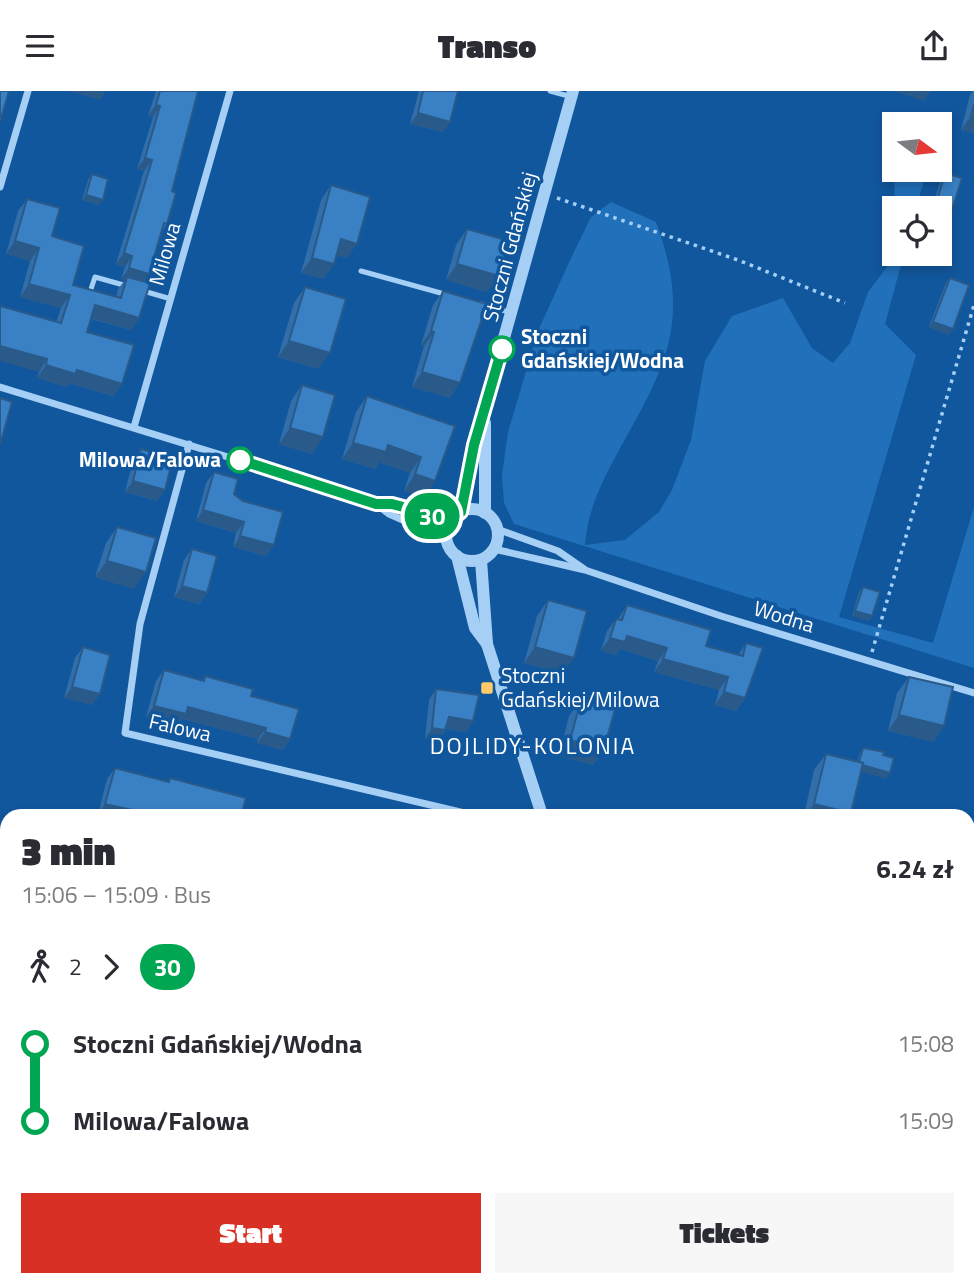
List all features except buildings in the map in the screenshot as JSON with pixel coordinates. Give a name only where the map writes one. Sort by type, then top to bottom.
[{"type":"street","points":[[0,187],[28,91]]},
{"type":"street","name":"Milowa","points":[[134,427],[230,91]]},
{"type":"street","name":"Stoczni Gdańskiej","points":[[456,516],[572,94]]},
{"type":"street","points":[[0,387],[376,504],[392,504],[456,516],[477,510],[485,513],[497,529],[494,549],[481,559],[464,560],[457,557]]},
{"type":"street","name":"Stoczni Gdańskiej","points":[[485,412],[485,513]]},
{"type":"street","name":"Falowa","points":[[189,444],[140,624],[125,733],[448,809]]},
{"type":"street","points":[[376,504],[389,514],[446,539],[457,557],[475,628],[487,644]]},
{"type":"street","points":[[446,539],[456,516]]},
{"type":"street","name":"Wodna","points":[[497,529],[558,551],[585,570]]},
{"type":"street","name":"Wodna","points":[[494,549],[508,550],[555,565],[585,570],[974,693]]},
{"type":"street","points":[[481,559],[487,644],[540,809]]},
{"type":"lane","points":[[550,91],[572,94]]},
{"type":"lane","points":[[360,271],[461,299]]},
{"type":"lane","points":[[89,295],[95,277],[171,299]]},
{"type":"lane","points":[[474,302],[512,313]]},
{"type":"path","points":[[544,194],[738,260],[845,303]]},
{"type":"path","points":[[869,662],[974,305]]},
{"type":"shaded area","points":[[894,182],[924,182],[919,196],[895,196]]},
{"type":"shaded area","points":[[611,202],[656,222],[667,256],[673,315],[661,366],[597,496],[589,519],[585,545],[625,540],[659,512],[672,490],[691,440],[705,361],[732,316],[783,298],[812,348],[833,363],[850,343],[868,292],[888,266],[901,266],[885,324],[916,355],[839,617],[933,643],[974,507],[974,668],[514,524],[504,503],[502,475],[508,432],[538,331],[591,217]]},
{"type":"bus line","name":"30","points":[[240,460],[376,504],[392,504],[451,520],[461,512],[474,445],[502,349]]},
{"type":"place","name":"Stoczni Gdańskiej/Wodna","points":[[502,349]]},
{"type":"place","name":"Milowa/Falowa","points":[[240,460]]},
{"type":"place","name":"Stoczni Gdańskiej/Milowa","points":[[487,688]]},
{"type":"district","name":"DOJLIDY-KOLONIA","points":[[533,746]]}]
